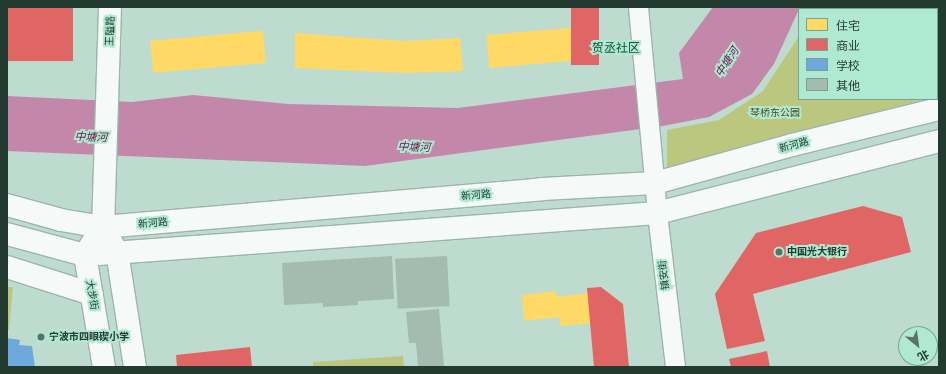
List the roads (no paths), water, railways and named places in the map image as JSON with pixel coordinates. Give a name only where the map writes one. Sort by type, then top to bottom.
[{"type":"main road","name":"王隘路","points":[[103,227],[110,7]]},
{"type":"main road","name":"新河路","points":[[7,205],[61,220],[103,227],[542,189],[655,183],[792,145],[939,109]]},
{"type":"main road","points":[[7,234],[85,255],[657,213],[939,141]]},
{"type":"main road","points":[[85,255],[103,227],[117,252],[135,367]]},
{"type":"main road","name":"大步街","points":[[85,255],[104,367]]},
{"type":"main road","points":[[7,267],[92,294]]},
{"type":"street","name":"镇安街","points":[[639,15],[657,213],[675,367]]},
{"type":"water","name":"中塘河","points":[[713,7],[800,7],[798,8],[798,11],[774,64],[752,94],[709,117],[663,126],[365,166],[7,151],[7,96],[132,102],[193,95],[288,104],[458,108],[683,79],[679,53]]},
{"type":"place","name":"中国光大银行","points":[[779,252]]},
{"type":"place","name":"宁波市四眼碶小学","points":[[41,337]]},
{"type":"district","name":"贺丞社区","points":[[616,48]]},
{"type":"park label","name":"琴桥东公园","points":[[775,113]]}]
